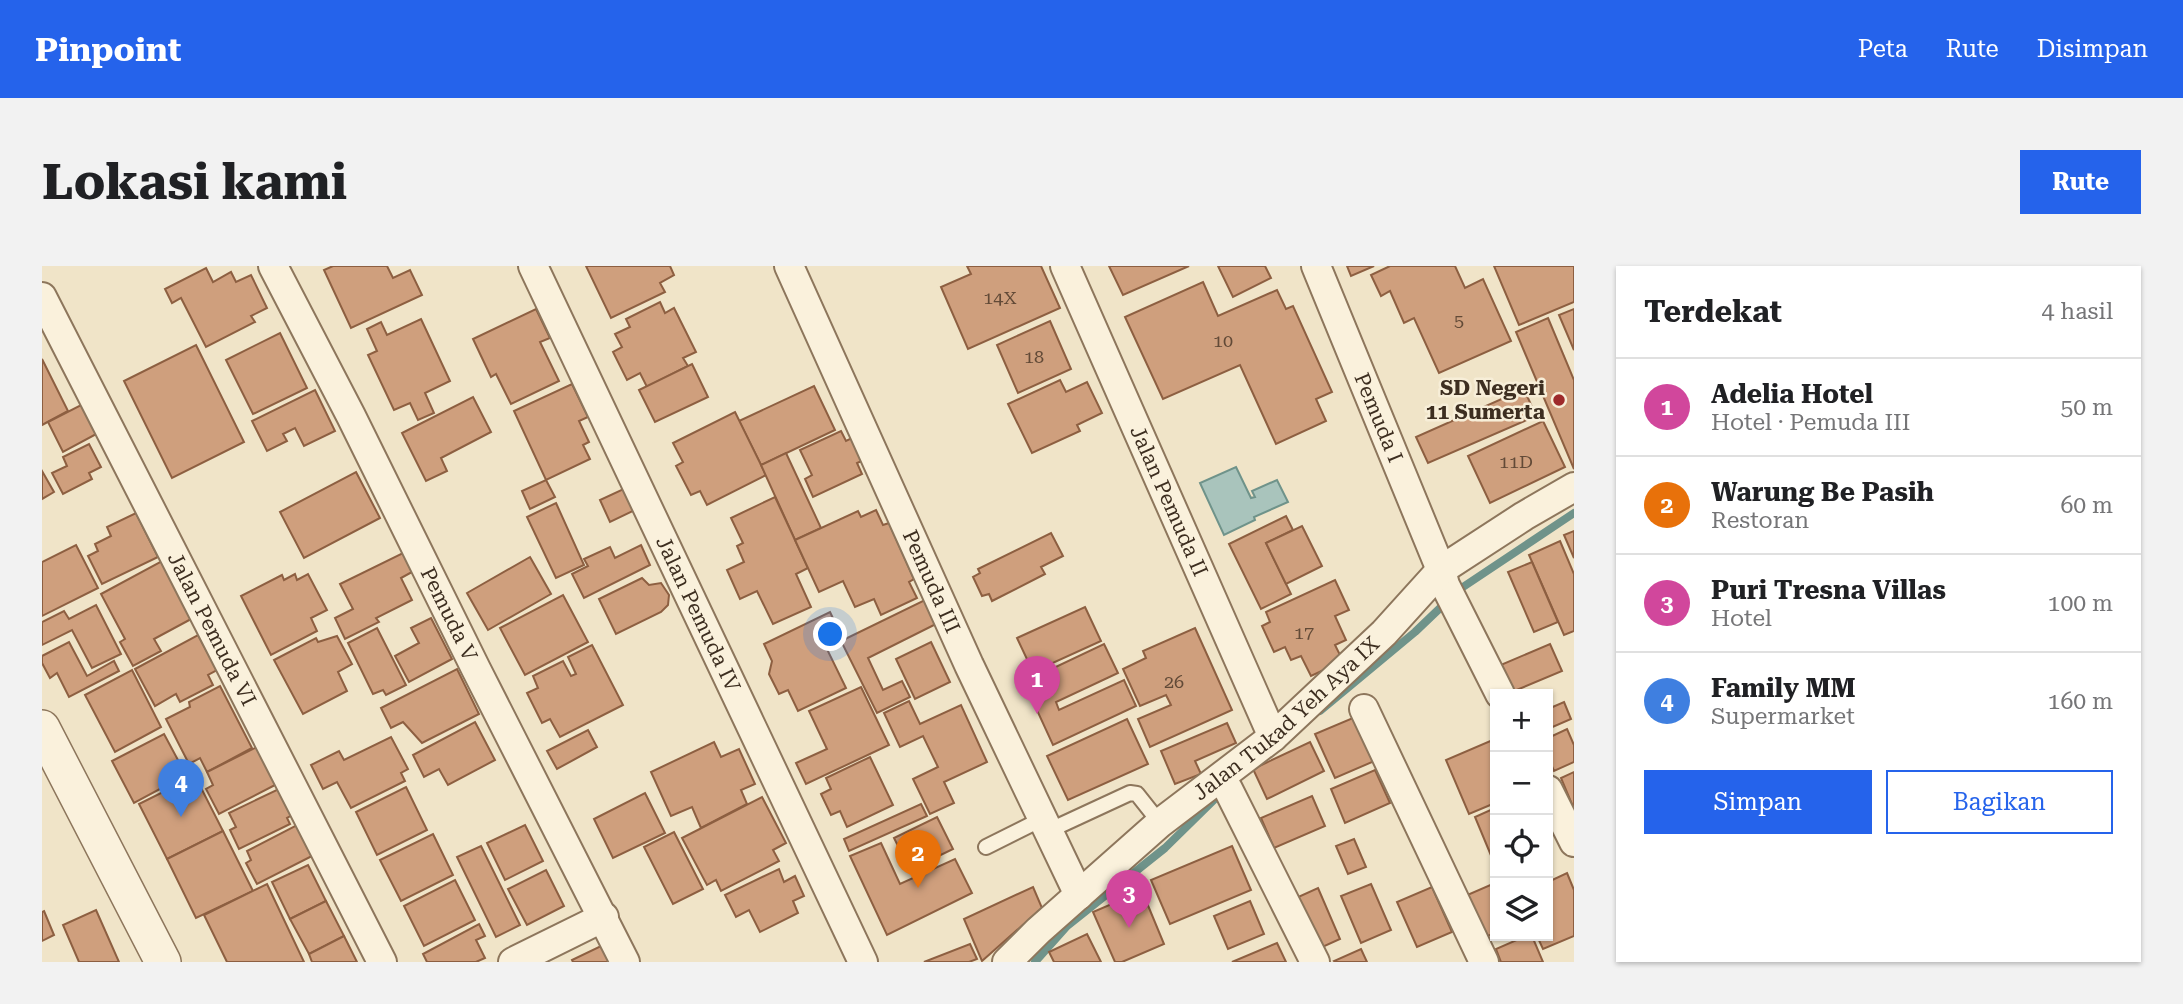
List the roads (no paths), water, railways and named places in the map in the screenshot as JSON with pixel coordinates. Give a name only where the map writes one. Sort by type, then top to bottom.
[{"type":"street","name":"Pemuda V","points":[[272,266],[351,416],[625,962]]},
{"type":"street","name":"Jalan Pemuda IV","points":[[533,266],[863,962]]},
{"type":"street","name":"Pemuda III","points":[[789,266],[963,652],[1079,895]]},
{"type":"street","name":"Jalan Pemuda II","points":[[1065,266],[1273,737]]},
{"type":"street","name":"Pemuda I","points":[[1316,266],[1449,591],[1498,689]]},
{"type":"street","name":"Jalan Pemuda VI","points":[[42,297],[382,962]]},
{"type":"street","name":"Jalan Tukad Yeh Aya IX","points":[[1007,962],[1160,823],[1273,737],[1384,634],[1449,591],[1524,516],[1574,487]]},
{"type":"street","points":[[1364,709],[1484,962]]},
{"type":"street","points":[[42,728],[163,962]]},
{"type":"street","points":[[1228,789],[1315,962]]},
{"type":"street","points":[[1553,800],[1574,842]]},
{"type":"street","points":[[513,962],[550,954],[604,917]]},
{"type":"lane","points":[[986,847],[1130,793],[1137,794],[1160,823]]},
{"type":"water","points":[[1236,467],[1251,498],[1255,497],[1252,491],[1277,480],[1288,502],[1254,517],[1255,520],[1224,535],[1200,483]]},
{"type":"waterway","points":[[1320,711],[1415,632],[1460,589],[1574,513]]},
{"type":"waterway","points":[[1035,962],[1067,926],[1165,848],[1219,795]]},
{"type":"place","name":"SD Negeri 11 Sumerta","points":[[1559,400]]},
{"type":"place","name":"Adelia Hotel","points":[[1037,714]]},
{"type":"place","name":"Family MM","points":[[181,817]]},
{"type":"place","name":"Warung Be Pasih","points":[[918,888]]},
{"type":"place","name":"Puri Tresna Villas","points":[[1129,928]]}]
